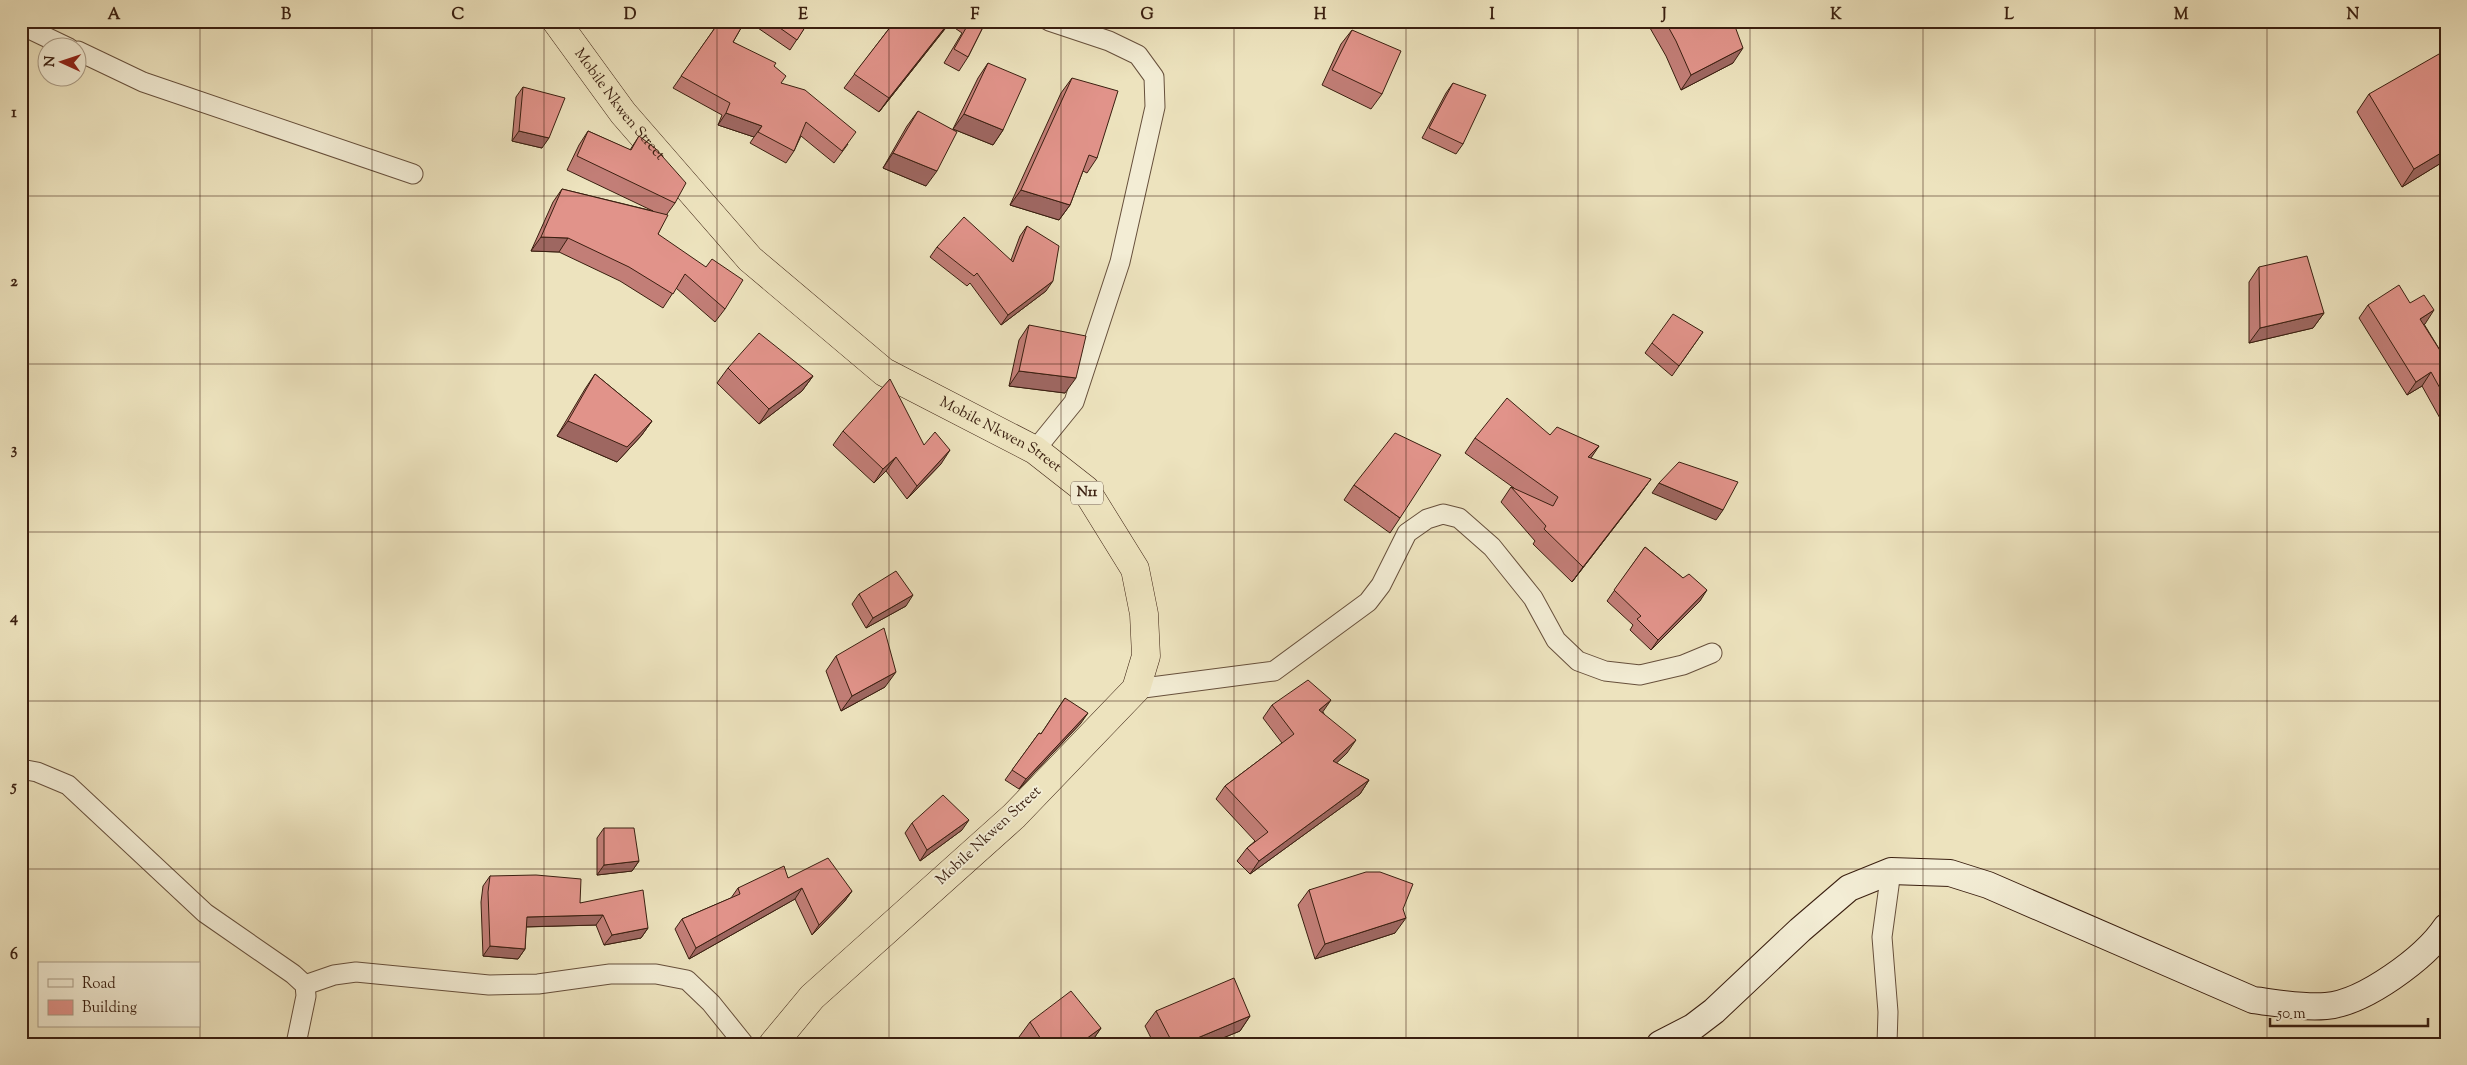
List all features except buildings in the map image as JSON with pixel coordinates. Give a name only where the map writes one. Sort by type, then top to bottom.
[{"type":"highway","name":"Mobile Nkwen Street","points":[[556,21],[623,114],[750,259],[884,372],[1035,450],[1086,490],[1135,569],[1144,614],[1146,656],[1136,689],[1014,816],[812,997],[773,1044]]},
{"type":"street","points":[[1035,450],[1074,402],[1120,262],[1155,107],[1154,77],[1138,55],[1109,41],[1049,21]]},
{"type":"street","points":[[21,25],[48,38]]},
{"type":"street","points":[[88,56],[143,82],[413,174]]},
{"type":"street","points":[[1136,689],[1274,671],[1368,602],[1380,585],[1407,533],[1427,519],[1443,514],[1459,518],[1492,548],[1533,598],[1556,640],[1578,661],[1605,671],[1640,675],[1683,665],[1712,653]]},
{"type":"street","points":[[21,769],[37,772],[68,785],[205,913],[293,974],[304,986],[306,996],[296,1044]]},
{"type":"street","points":[[1660,1044],[1693,1027],[1714,1011],[1800,930],[1849,888],[1891,871],[1950,873],[1988,884],[2253,1000],[2291,1005],[2328,1006],[2362,995],[2398,974],[2435,943],[2446,927]]},
{"type":"street","points":[[1887,1044],[1888,1012],[1882,937],[1891,871]]},
{"type":"street","points":[[304,986],[334,975],[356,972],[489,985],[538,984],[610,974],[656,974],[686,980],[711,1003],[744,1044]]}]
